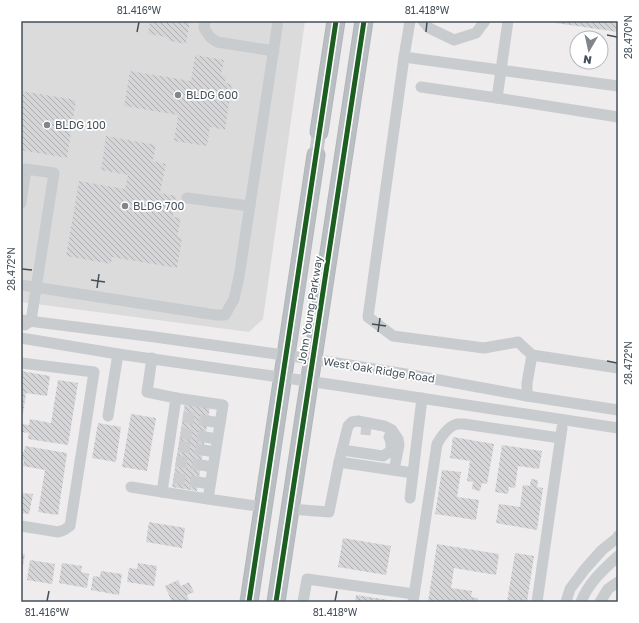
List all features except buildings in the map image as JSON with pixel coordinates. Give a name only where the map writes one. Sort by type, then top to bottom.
[{"type":"highway","name":"John Young Parkway","points":[[319,132],[336,21]]},
{"type":"highway","name":"John Young Parkway","points":[[276,602],[364,21]]},
{"type":"highway","name":"John Young Parkway","points":[[249,602],[316,155]]},
{"type":"main road","name":"John Young Parkway","points":[[316,155],[319,132]]},
{"type":"street","points":[[205,21],[204,28],[210,38],[217,42],[274,51]]},
{"type":"street","points":[[21,285],[216,315],[225,315],[234,299],[239,277],[278,21]]},
{"type":"street","points":[[410,21],[368,317],[393,336],[484,348],[518,342],[532,355],[618,368]]},
{"type":"street","points":[[423,21],[429,28],[454,40],[476,33],[485,21]]},
{"type":"street","points":[[497,98],[508,21]]},
{"type":"street","points":[[404,57],[618,86]]},
{"type":"street","points":[[422,87],[618,117]]},
{"type":"street","points":[[21,203],[26,169],[54,173],[36,287],[26,320],[21,327]]},
{"type":"street","points":[[187,198],[250,206]]},
{"type":"street","name":"West Oak Ridge Road","points":[[26,320],[312,359],[618,410]]},
{"type":"street","name":"West Oak Ridge Road","points":[[21,338],[118,354],[282,377],[618,428]]},
{"type":"street","points":[[108,416],[118,354]]},
{"type":"street","points":[[527,396],[527,383],[532,355]]},
{"type":"street","points":[[152,358],[147,392],[223,405],[208,499]]},
{"type":"street","points":[[21,363],[94,372],[70,526],[58,532],[21,526]]},
{"type":"street","points":[[162,492],[169,477],[172,460],[178,416],[176,398]]},
{"type":"street","points":[[410,498],[422,398]]},
{"type":"street","points":[[208,421],[220,423]]},
{"type":"street","points":[[290,509],[329,517],[339,462],[342,450],[348,426],[352,422],[358,421],[384,426],[392,430],[398,439],[399,445],[394,452],[384,456],[342,450]]},
{"type":"street","points":[[304,602],[307,579],[413,598],[437,444],[451,427],[456,424],[464,424],[561,433],[537,602]]},
{"type":"street","points":[[347,430],[366,429],[388,436],[391,440],[394,452],[394,470]]},
{"type":"street","points":[[205,437],[218,439]]},
{"type":"street","points":[[203,450],[215,452]]},
{"type":"street","points":[[339,462],[413,473]]},
{"type":"street","points":[[201,465],[213,467]]},
{"type":"street","points":[[198,482],[210,484]]},
{"type":"street","points":[[131,487],[263,508]]},
{"type":"street","points":[[566,602],[570,589],[585,569],[602,550],[618,536]]},
{"type":"street","points":[[581,602],[599,574],[618,556]]},
{"type":"street","points":[[600,602],[608,588],[618,582]]},
{"type":"shaded area","points":[[21,21],[305,21],[263,319],[249,332],[21,302]]},
{"type":"tunnel","points":[[183,417],[208,421]]},
{"type":"tunnel","points":[[361,429],[371,430]]},
{"type":"tunnel","points":[[181,433],[205,437]]},
{"type":"tunnel","points":[[179,446],[203,450]]},
{"type":"tunnel","points":[[176,461],[201,465]]},
{"type":"tunnel","points":[[174,478],[198,482]]},
{"type":"cycle path","points":[[249,602],[336,21]]},
{"type":"cycle path","points":[[276,602],[364,21]]},
{"type":"place","name":"BLDG 600","points":[[178,95]]},
{"type":"place","name":"BLDG 100","points":[[47,125]]},
{"type":"place","name":"BLDG 700","points":[[125,206]]}]
